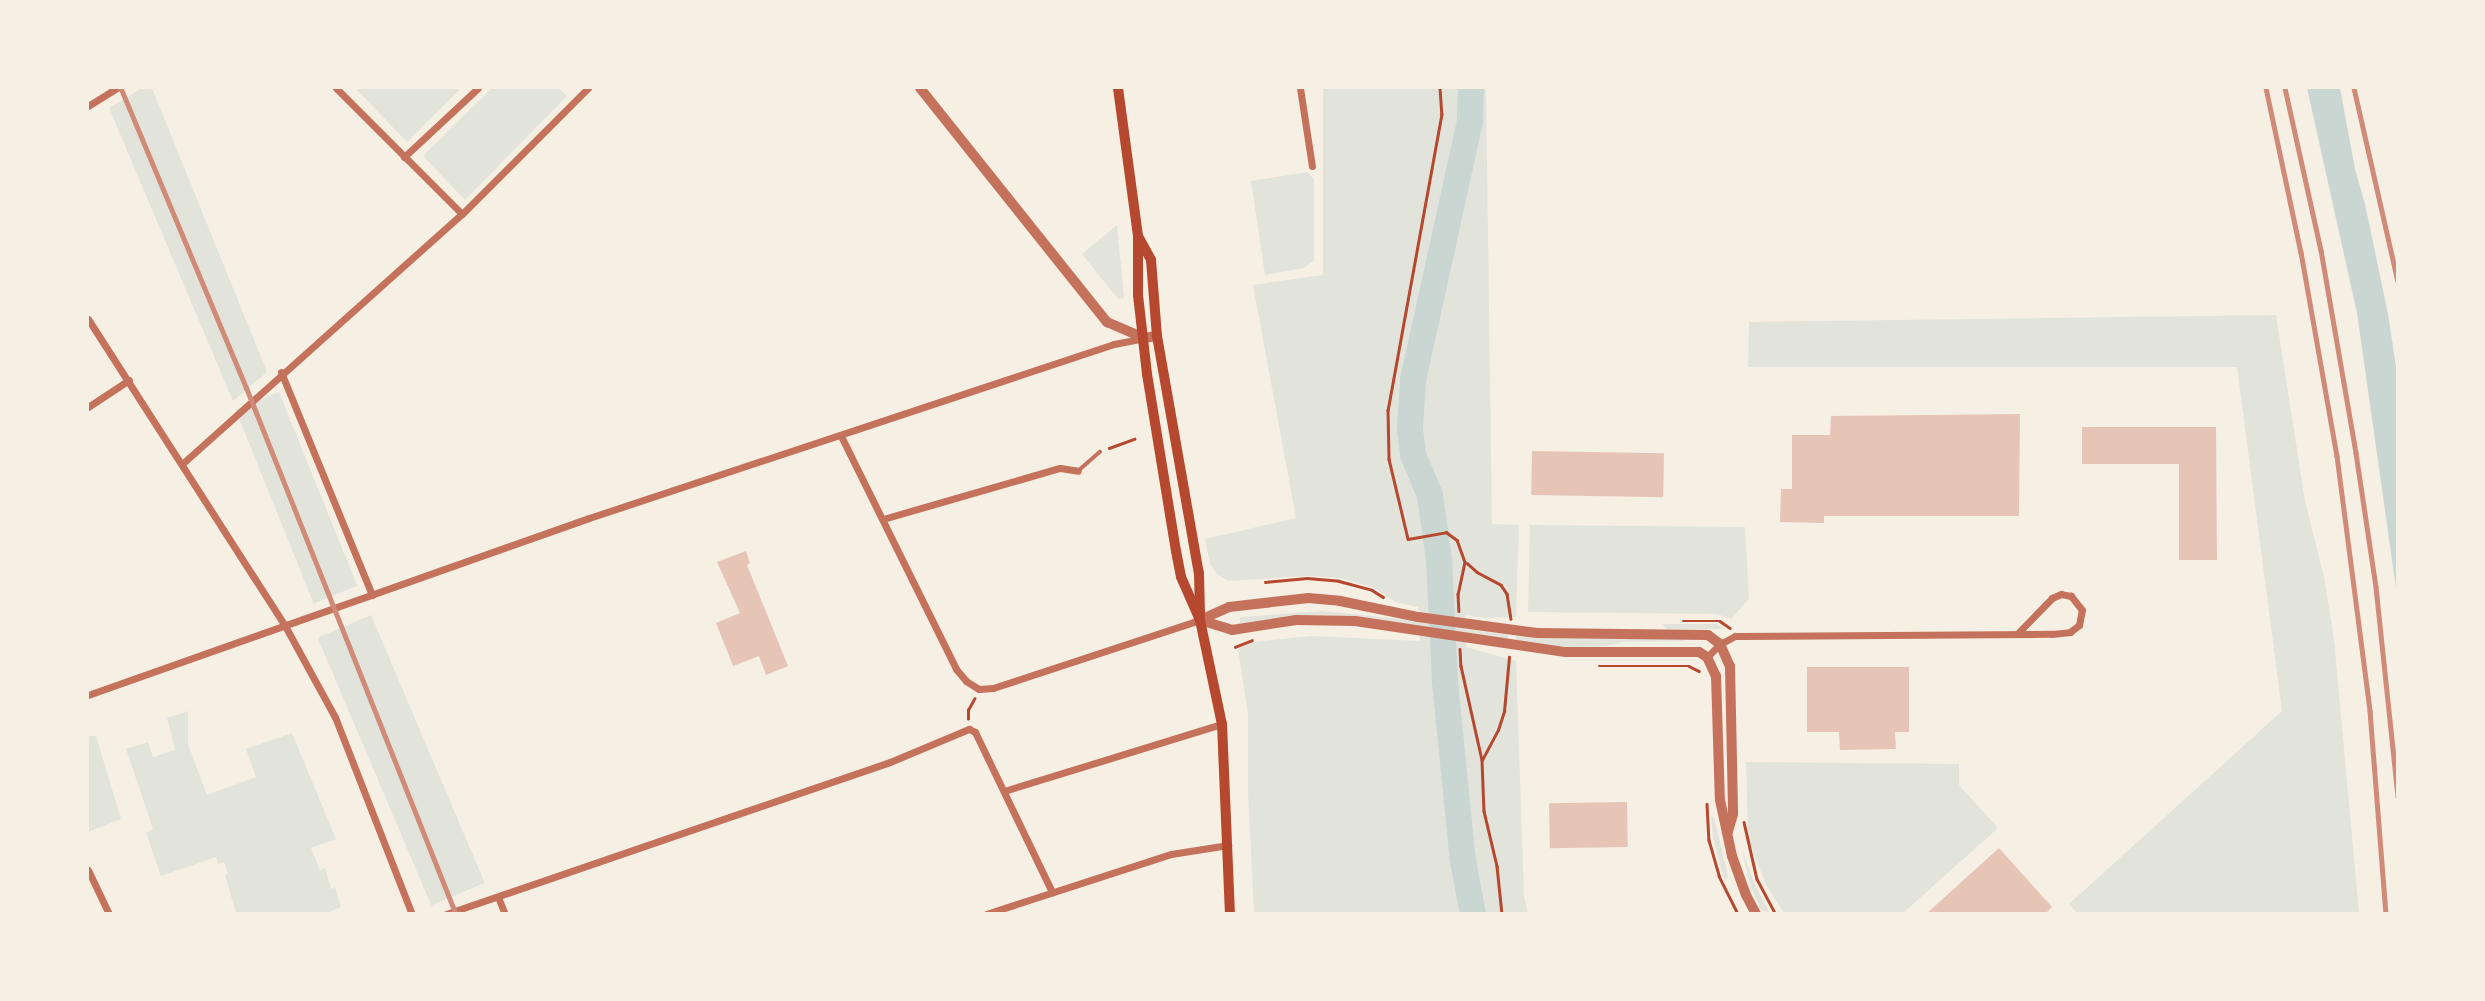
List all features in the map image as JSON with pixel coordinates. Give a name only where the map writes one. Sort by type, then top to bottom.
[{"type":"main road","points":[[1118,88],[1138,236],[1138,295],[1175,551],[1181,577],[1200,620]]},
{"type":"main road","points":[[1138,236],[1150,260],[1156,300],[1157,336],[1199,573],[1200,620],[1222,724],[1230,914]]},
{"type":"street","points":[[88,106],[117,88]]},
{"type":"street","points":[[336,88],[461,214]]},
{"type":"street","points":[[404,157],[478,88]]},
{"type":"street","points":[[573,88],[581,95]]},
{"type":"street","points":[[182,464],[281,372],[461,214],[588,88]]},
{"type":"street","points":[[920,88],[1107,322],[1144,338]]},
{"type":"street","points":[[1300,88],[1312,166]]},
{"type":"street","points":[[88,319],[284,624],[335,717],[412,914]]},
{"type":"street","points":[[88,695],[589,517],[1114,344],[1157,336]]},
{"type":"street","points":[[281,372],[372,595]]},
{"type":"street","points":[[88,407],[129,380]]},
{"type":"street","points":[[841,436],[956,669],[966,681],[979,689],[993,688],[1200,620],[1229,607],[1308,598],[1537,634],[1708,635],[1720,644],[1730,666],[1733,814],[1728,835]]},
{"type":"street","points":[[883,519],[1060,468],[1078,471]]},
{"type":"street","points":[[1707,657],[1720,644],[1735,636],[2017,634],[2070,632],[2079,625],[2082,610],[2071,596],[2061,594],[2052,598],[2017,634]]},
{"type":"street","points":[[1200,620],[1232,630],[1322,619],[1566,652],[1689,650],[1707,657],[1716,676],[1720,800],[1737,874],[1756,914]]},
{"type":"street","points":[[1004,791],[1222,724]]},
{"type":"street","points":[[446,914],[890,762],[969,729],[975,732],[1052,892]]},
{"type":"street","points":[[986,914],[1171,854],[1228,845]]},
{"type":"street","points":[[88,870],[109,914]]},
{"type":"street","points":[[498,897],[505,914]]},
{"type":"lane","points":[[1078,471],[1100,452]]},
{"type":"path","points":[[1440,88],[1442,114],[1388,410],[1389,459],[1408,539],[1446,532],[1457,540],[1465,562],[1501,585],[1507,594],[1511,621]]},
{"type":"path","points":[[1100,452],[1134,439]]},
{"type":"path","points":[[1458,594],[1465,562]]},
{"type":"path","points":[[1235,647],[1254,639]]},
{"type":"path","points":[[1482,760],[1498,730],[1504,710],[1510,654]]},
{"type":"path","points":[[1461,666],[1482,760],[1484,811],[1497,866],[1502,914]]},
{"type":"path","points":[[969,729],[968,710],[979,689]]},
{"type":"shaded area","points":[[142,88],[152,88],[267,372],[233,401],[109,108]]},
{"type":"shaded area","points":[[355,88],[461,88],[407,142]]},
{"type":"shaded area","points":[[492,88],[559,88],[567,96],[465,200],[423,156]]},
{"type":"shaded area","points":[[1323,88],[1486,88],[1492,524],[1519,525],[1516,617],[1484,618],[1465,615],[1466,629],[1508,635],[1508,640],[1466,635],[1466,647],[1516,661],[1524,896],[1528,913],[1254,913],[1248,794],[1248,715],[1238,649],[1254,642],[1311,636],[1420,641],[1419,627],[1356,618],[1323,615],[1240,623],[1240,617],[1323,611],[1419,621],[1418,607],[1395,602],[1374,588],[1341,578],[1307,576],[1229,581],[1217,574],[1210,564],[1205,539],[1296,518],[1253,285],[1323,275]]},
{"type":"shaded area","points":[[2307,88],[2340,88],[2355,169],[2388,314],[2398,380],[2397,595],[2357,313]]},
{"type":"shaded area","points":[[1308,172],[1314,180],[1314,260],[1304,268],[1265,275],[1251,181]]},
{"type":"shaded area","points":[[1117,225],[1124,298],[1118,299],[1082,254]]},
{"type":"shaded area","points":[[2276,315],[2305,501],[2324,577],[2334,639],[2359,913],[2077,913],[2069,904],[2282,711],[2237,367],[1748,367],[1749,322]]},
{"type":"shaded area","points":[[279,392],[357,586],[314,603],[235,410]]},
{"type":"shaded area","points":[[1530,525],[1745,527],[1749,599],[1731,619],[1717,614],[1528,612]]},
{"type":"shaded area","points":[[371,615],[485,883],[431,906],[318,638]]},
{"type":"shaded area","points":[[1662,624],[1716,624],[1725,629],[1667,629]]},
{"type":"shaded area","points":[[1516,636],[1685,638],[1684,641],[1622,642],[1605,646],[1568,647],[1516,642]]},
{"type":"shaded area","points":[[188,711],[188,744],[207,795],[256,777],[246,749],[292,733],[336,839],[311,848],[320,870],[325,868],[331,889],[335,887],[341,907],[327,913],[236,913],[225,875],[228,873],[224,862],[218,864],[216,857],[161,876],[146,833],[153,829],[126,749],[148,742],[153,757],[175,750],[167,718]]},
{"type":"shaded area","points":[[96,736],[121,819],[88,832],[88,737]]},
{"type":"shaded area","points":[[1746,762],[1959,764],[1959,785],[1998,828],[1903,913],[1784,913],[1766,885],[1748,838]]},
{"type":"shaded area","points":[[1711,817],[1714,817],[1728,876],[1725,882],[1713,838]]},
{"type":"shaded area","points":[[1742,850],[1755,885],[1770,913],[1761,910],[1750,885]]},
{"type":"building","points":[[2020,414],[2019,516],[1824,516],[1824,523],[1780,522],[1781,489],[1792,489],[1792,435],[1830,435],[1831,416]]},
{"type":"building","points":[[2082,427],[2216,427],[2217,560],[2179,560],[2179,464],[2082,464]]},
{"type":"building","points":[[1532,451],[1664,453],[1663,497],[1531,495]]},
{"type":"building","points":[[746,551],[750,563],[747,565],[788,666],[766,675],[759,656],[733,666],[716,623],[740,613],[717,562]]},
{"type":"building","points":[[1807,667],[1909,667],[1909,732],[1895,732],[1896,749],[1840,750],[1839,732],[1807,732]]},
{"type":"building","points":[[1627,802],[1628,847],[1550,848],[1549,803]]},
{"type":"building","points":[[1999,848],[2052,907],[2045,914],[1926,914]]},
{"type":"waterway","points":[[1471,88],[1470,121],[1413,381],[1410,429],[1413,455],[1430,495],[1439,559],[1445,682],[1463,861],[1473,914]]},
{"type":"railway","points":[[121,88],[247,389],[456,914]]},
{"type":"railway","points":[[2266,88],[2301,252],[2337,456],[2370,711],[2386,914]]},
{"type":"railway","points":[[2285,88],[2321,250],[2356,453],[2376,587],[2398,797]]},
{"type":"railway","points":[[2354,88],[2398,281]]}]
